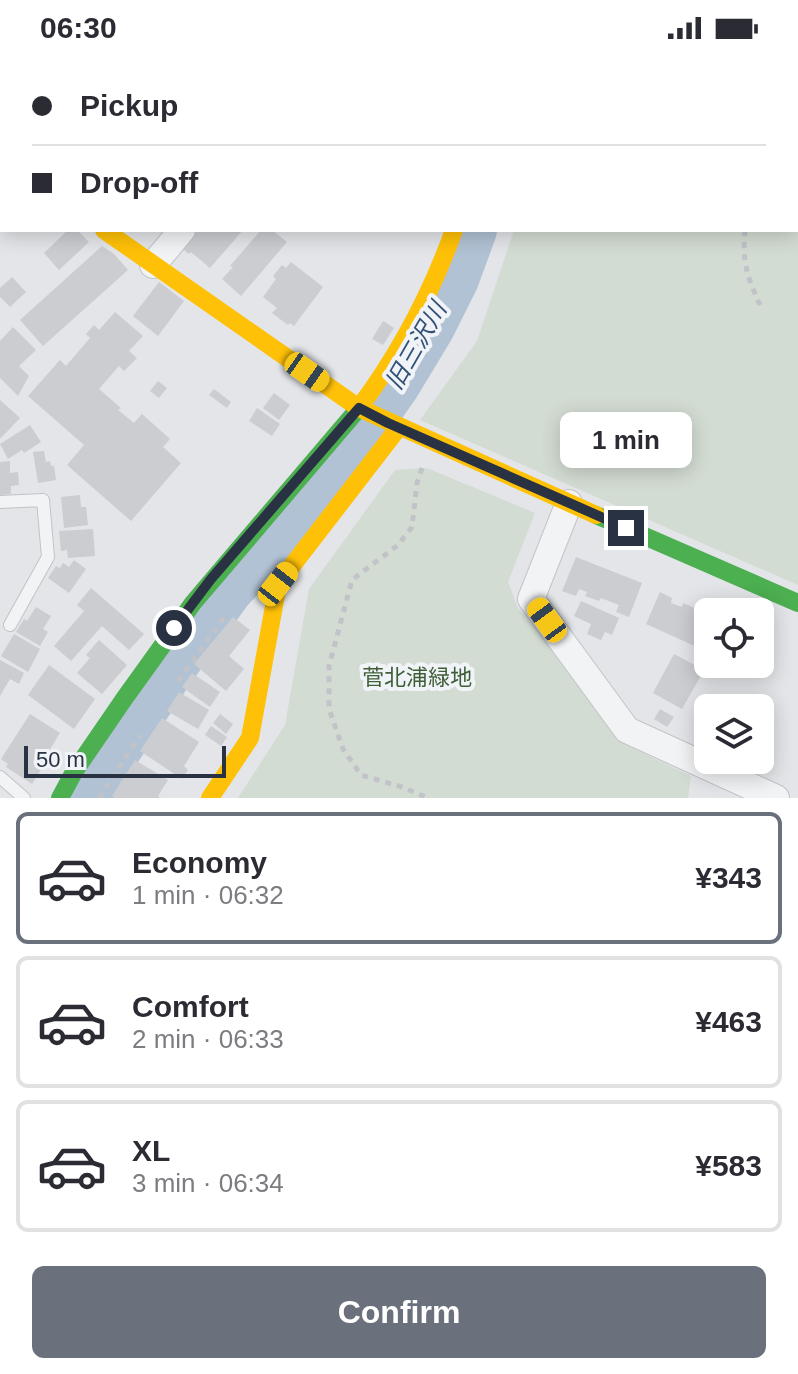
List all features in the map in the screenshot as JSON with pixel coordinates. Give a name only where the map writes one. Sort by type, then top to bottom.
[{"type":"street","points":[[107,232],[359,408],[798,603]]},
{"type":"street","points":[[153,265],[180,232]]},
{"type":"street","points":[[60,798],[74,772],[211,579],[359,408],[414,324],[437,277],[453,232]]},
{"type":"street","points":[[210,798],[250,738],[278,584],[393,425]]},
{"type":"street","points":[[569,503],[531,599],[627,730],[776,798]]},
{"type":"lane","points":[[0,502],[43,500],[47,542],[48,557],[10,625]]},
{"type":"lane","points":[[0,777],[24,798]]},
{"type":"path","points":[[745,232],[746,273],[760,305]]},
{"type":"path","points":[[428,798],[361,775],[343,749],[329,709],[329,666],[352,580],[398,545],[412,527],[417,483],[429,440]]},
{"type":"path","points":[[170,691],[232,607]]},
{"type":"path","points":[[99,798],[146,727]]},
{"type":"green space","points":[[513,232],[798,232],[798,585],[420,420],[477,341]]},
{"type":"green space","name":"菅北浦緑地","points":[[427,468],[535,513],[508,582],[518,608],[558,655],[620,742],[691,776],[688,798],[238,798],[285,725],[309,589],[395,470]]},
{"type":"building","points":[[66,232],[79,232],[89,242],[59,270],[44,253]]},
{"type":"building","points":[[196,232],[241,232],[210,268],[182,248]]},
{"type":"building","points":[[259,232],[274,232],[287,242],[241,296],[222,279],[233,267],[230,266]]},
{"type":"building","points":[[102,246],[128,270],[43,346],[20,320]]},
{"type":"building","points":[[291,262],[323,287],[294,326],[272,313],[277,308],[263,297],[276,279],[273,276],[282,265],[286,268]]},
{"type":"building","points":[[12,277],[26,292],[10,307],[0,297],[0,288]]},
{"type":"building","points":[[159,282],[184,301],[158,336],[133,316]]},
{"type":"building","points":[[115,312],[143,336],[129,351],[137,358],[124,371],[119,366],[99,389],[134,423],[142,414],[170,439],[163,447],[181,463],[131,521],[67,465],[84,445],[28,396],[60,360],[66,366],[90,338],[86,334],[94,325],[99,330]]},
{"type":"building","points":[[383,321],[394,328],[383,345],[372,339]]},
{"type":"building","points":[[13,327],[36,350],[19,366],[29,376],[18,396],[0,378],[0,341]]},
{"type":"building","points":[[158,381],[167,388],[159,398],[150,391]]},
{"type":"building","points":[[214,389],[231,402],[227,408],[209,395]]},
{"type":"building","points":[[274,393],[290,405],[279,420],[263,408]]},
{"type":"building","points":[[0,400],[20,418],[0,439]]},
{"type":"building","points":[[257,408],[280,424],[272,436],[249,421]]},
{"type":"building","points":[[30,425],[41,442],[8,459],[0,444]]},
{"type":"building","points":[[44,451],[46,462],[50,461],[54,466],[56,480],[38,483],[33,452]]},
{"type":"building","points":[[10,461],[10,473],[18,472],[19,485],[11,486],[11,494],[0,495],[0,462]]},
{"type":"building","points":[[80,495],[81,507],[86,507],[88,525],[64,528],[61,497]]},
{"type":"building","points":[[93,529],[95,556],[68,558],[67,550],[61,551],[59,531]]},
{"type":"building","points":[[576,557],[642,583],[629,617],[616,612],[619,605],[585,596],[587,592],[579,589],[576,596],[562,591]]},
{"type":"building","points":[[74,560],[86,569],[69,593],[48,578],[56,566],[60,568],[63,563],[69,567]]},
{"type":"building","points":[[91,588],[144,634],[129,650],[102,626],[71,661],[54,646],[84,611],[77,605]]},
{"type":"building","points":[[660,592],[672,598],[671,603],[682,607],[683,603],[694,608],[694,646],[646,624]]},
{"type":"building","points":[[581,601],[619,618],[612,635],[605,632],[601,640],[587,634],[591,624],[574,616]]},
{"type":"building","points":[[36,607],[51,616],[43,629],[48,632],[40,646],[16,632]]},
{"type":"building","points":[[233,617],[250,630],[229,656],[244,669],[226,691],[194,664]]},
{"type":"building","points":[[14,634],[40,649],[28,672],[1,656]]},
{"type":"building","points":[[99,640],[127,665],[102,694],[77,673],[90,658],[86,655]]},
{"type":"building","points":[[674,654],[694,665],[694,678],[699,678],[682,709],[653,693]]},
{"type":"building","points":[[0,660],[24,673],[19,684],[10,679],[0,696]]},
{"type":"building","points":[[49,665],[95,699],[74,729],[28,695]]},
{"type":"building","points":[[192,673],[220,692],[210,707],[182,687]]},
{"type":"building","points":[[179,692],[209,710],[198,729],[167,711]]},
{"type":"building","points":[[660,709],[674,717],[667,727],[654,719]]},
{"type":"building","points":[[30,714],[60,733],[50,749],[53,751],[32,784],[6,767],[8,764],[1,759]]},
{"type":"building","points":[[220,714],[233,724],[226,734],[213,723]]},
{"type":"building","points":[[162,718],[199,742],[184,766],[188,770],[182,779],[140,751]]},
{"type":"building","points":[[211,726],[227,737],[221,746],[205,735]]},
{"type":"building","points":[[135,760],[168,780],[158,796],[160,798],[112,796]]},
{"type":"waterway","name":"旧三沢川","points":[[85,798],[172,668],[229,590],[320,494],[396,385],[455,279],[472,232]]},
{"type":"traffic: fast","points":[[60,798],[74,772],[193,603],[359,408]]},
{"type":"traffic: fast","points":[[596,515],[798,603]]},
{"type":"traffic: slow","points":[[107,232],[359,408],[596,515]]},
{"type":"traffic: slow","points":[[359,408],[413,322],[453,232]]},
{"type":"traffic: slow","points":[[210,798],[250,738],[278,584],[399,427]]},
{"type":"route","points":[[174,628],[211,579],[359,408],[626,528]]}]
